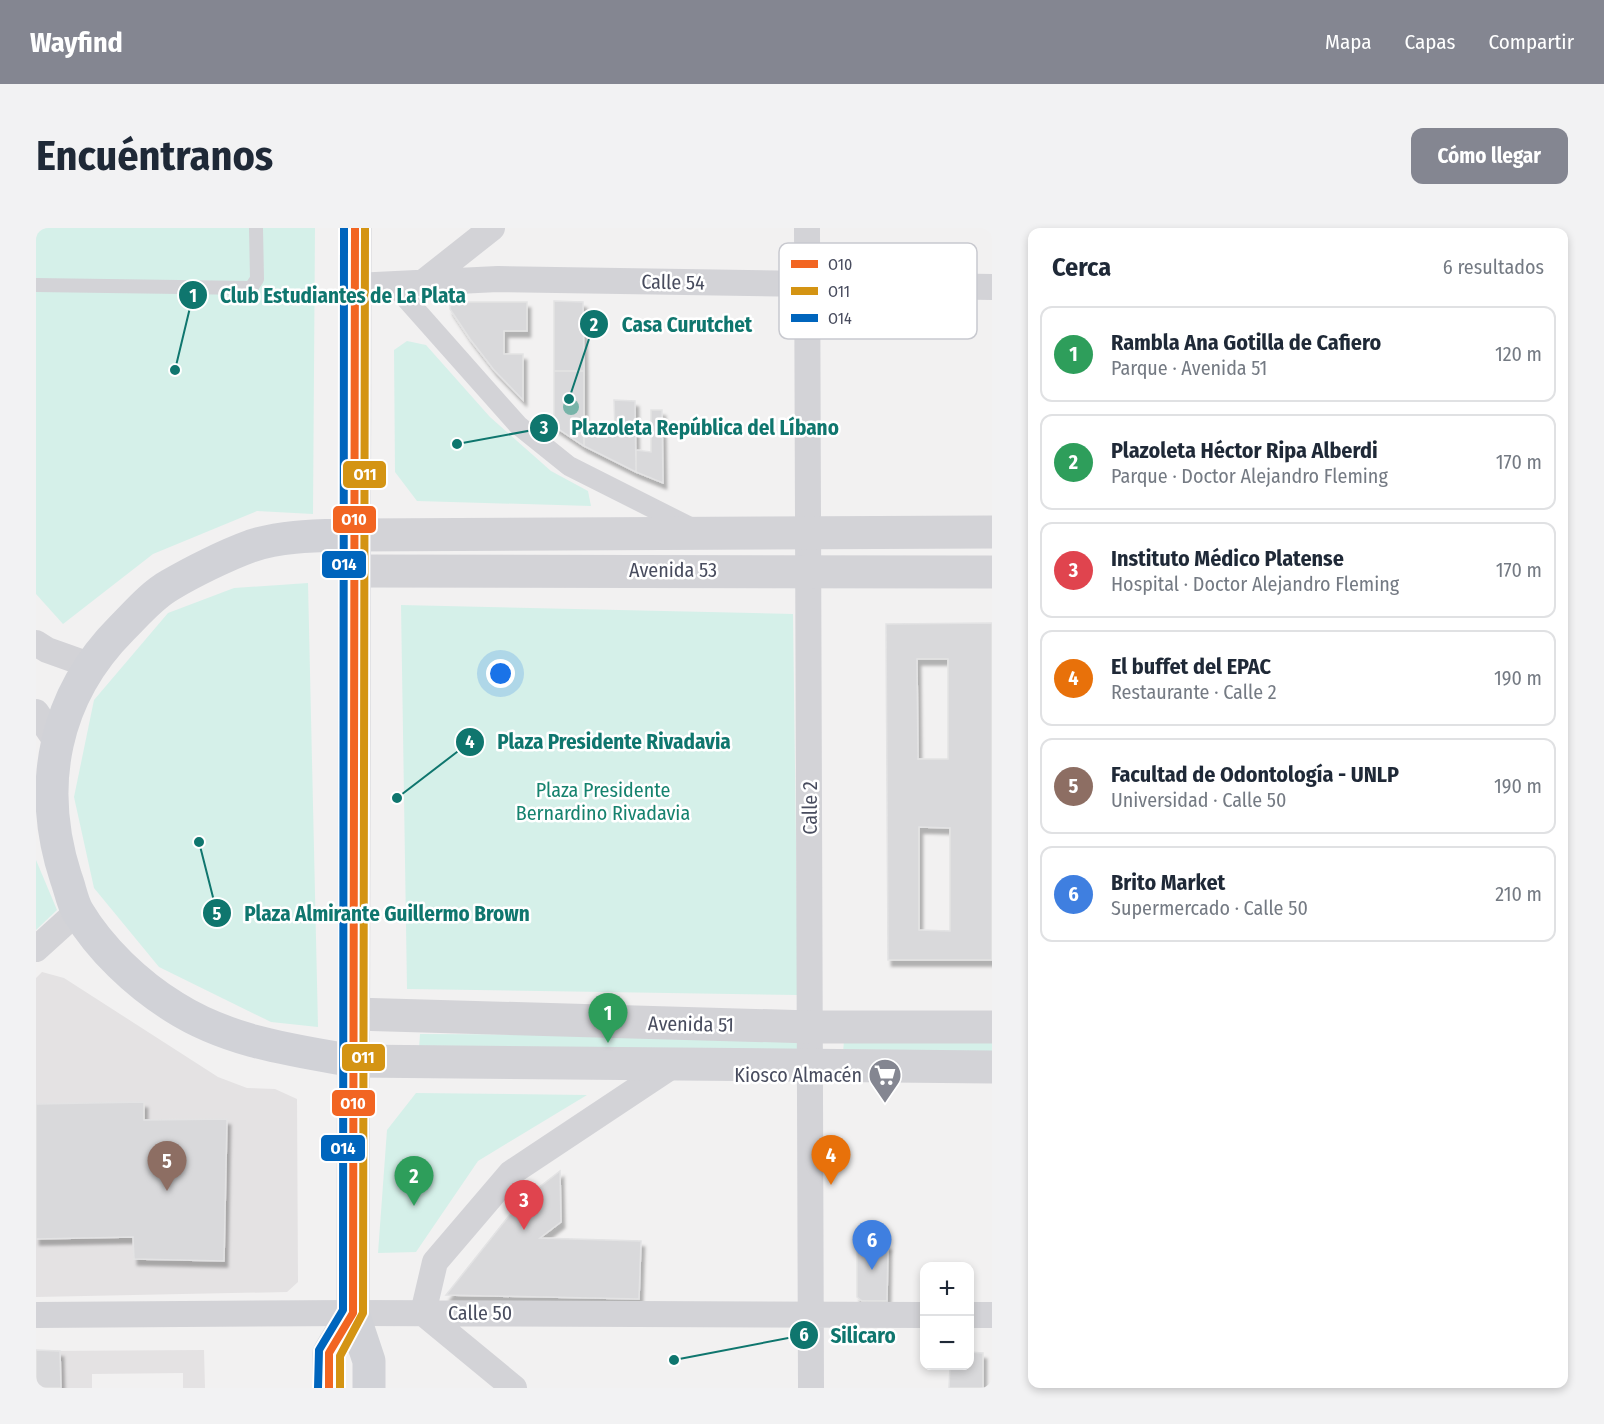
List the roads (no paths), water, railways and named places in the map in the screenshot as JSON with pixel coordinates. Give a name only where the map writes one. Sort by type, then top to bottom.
[{"type":"main road","points":[[355,228],[353,1313],[369,1361],[369,1388]]},
{"type":"main road","points":[[354,1061],[266,1045],[231,1035],[192,1018],[149,990],[109,952],[78,911],[43,809],[48,756],[70,701],[103,647],[168,586],[251,546],[298,537],[355,535]]},
{"type":"main road","points":[[329,1388],[329,1353],[353,1313]]},
{"type":"street","points":[[426,281],[492,228]]},
{"type":"street","name":"Calle 2","points":[[807,228],[808,243]]},
{"type":"street","name":"Calle 54","points":[[355,286],[498,279],[779,284]]},
{"type":"street","points":[[392,283],[526,432],[570,466],[699,531]]},
{"type":"street","name":"Calle 54","points":[[977,287],[992,287]]},
{"type":"street","name":"Calle 2","points":[[809,339],[811,1388]]},
{"type":"street","name":"Avenida 53","points":[[355,535],[699,531],[992,532]]},
{"type":"street","name":"Avenida 53","points":[[354,571],[992,572]]},
{"type":"street","points":[[36,643],[47,650],[92,666]]},
{"type":"street","points":[[36,712],[48,756]]},
{"type":"street","points":[[36,950],[78,911]]},
{"type":"street","name":"Avenida 51","points":[[354,1014],[811,1028],[992,1027]]},
{"type":"street","name":"Avenida 51","points":[[354,1061],[992,1067]]},
{"type":"street","points":[[514,1388],[423,1313],[435,1262],[511,1173],[675,1064]]},
{"type":"street","name":"Calle 50","points":[[36,1315],[353,1313],[920,1315]]},
{"type":"street","points":[[974,1315],[992,1315]]},
{"type":"lane","points":[[36,285],[250,288],[257,279],[256,228]]},
{"type":"place","name":"Club Estudiantes de La Plata","points":[[175,370]]},
{"type":"place","name":"Casa Curutchet","points":[[569,399]]},
{"type":"place","name":"Plazoleta República del Líbano","points":[[457,444]]},
{"type":"place","name":"Plaza Presidente Rivadavia","points":[[397,798]]},
{"type":"place","name":"Plaza Almirante Guillermo Brown","points":[[199,842]]},
{"type":"place","name":"Rambla Ana Gotilla de Cafiero","points":[[608,1043]]},
{"type":"place","name":"Kiosco Almacén","points":[[885,1104]]},
{"type":"place","name":"El buffet del EPAC","points":[[831,1185]]},
{"type":"place","name":"Facultad de Odontología - UNLP","points":[[167,1191]]},
{"type":"place","name":"Plazoleta Héctor Ripa Alberdi","points":[[414,1206]]},
{"type":"place","name":"Instituto Médico Platense","points":[[524,1230]]},
{"type":"place","name":"Brito Market","points":[[872,1270]]},
{"type":"place","name":"Silicaro","points":[[674,1360]]},
{"type":"park label","name":"Plaza Presidente Bernardino Rivadavia","points":[[603,802]]}]
